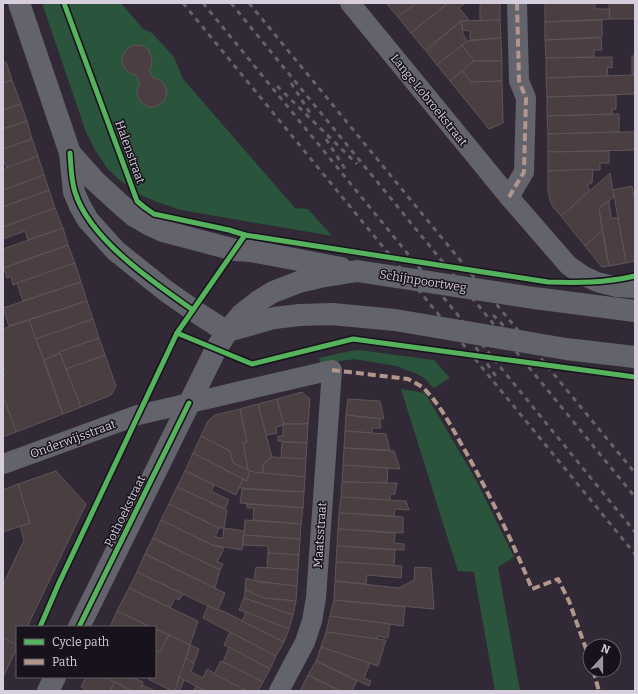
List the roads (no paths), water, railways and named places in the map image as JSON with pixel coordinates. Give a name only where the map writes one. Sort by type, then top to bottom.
[{"type":"street","points":[[19,3],[70,153],[74,192],[88,220],[116,251],[166,291],[227,332],[253,323],[281,317],[300,315],[340,315],[395,320],[566,349],[635,357]]},
{"type":"street","name":"Lange Lobroekstraat","points":[[350,3],[508,197]]},
{"type":"street","points":[[518,3],[519,81],[526,98],[524,172],[508,197],[568,265],[582,275],[597,282],[617,287],[635,288]]},
{"type":"street","points":[[70,153],[95,181],[134,216],[163,231],[235,250],[251,251],[357,271]]},
{"type":"street","name":"Schijnpoortweg","points":[[189,404],[216,349],[227,332],[241,315],[273,292],[299,282],[320,277],[357,271],[635,312]]},
{"type":"street","name":"Maatsstraat","points":[[189,404],[332,370],[316,598],[312,621],[305,642],[279,691]]},
{"type":"street","name":"Onderwijsstraat","points":[[3,464],[138,415],[189,404]]},
{"type":"street","name":"Pothoekstraat","points":[[79,626],[189,404]]},
{"type":"street","points":[[48,691],[54,678]]},
{"type":"railway","points":[[183,3],[635,554]]},
{"type":"railway","points":[[203,3],[635,532]]},
{"type":"railway","points":[[231,3],[635,497]]},
{"type":"railway","points":[[249,3],[635,473]]},
{"type":"railway","points":[[291,83],[310,113]]},
{"type":"railway","points":[[277,86],[357,164]]},
{"type":"railway","points":[[326,139],[347,172]]},
{"type":"railway","points":[[493,315],[521,343]]},
{"type":"railway","points":[[470,339],[497,378]]}]
